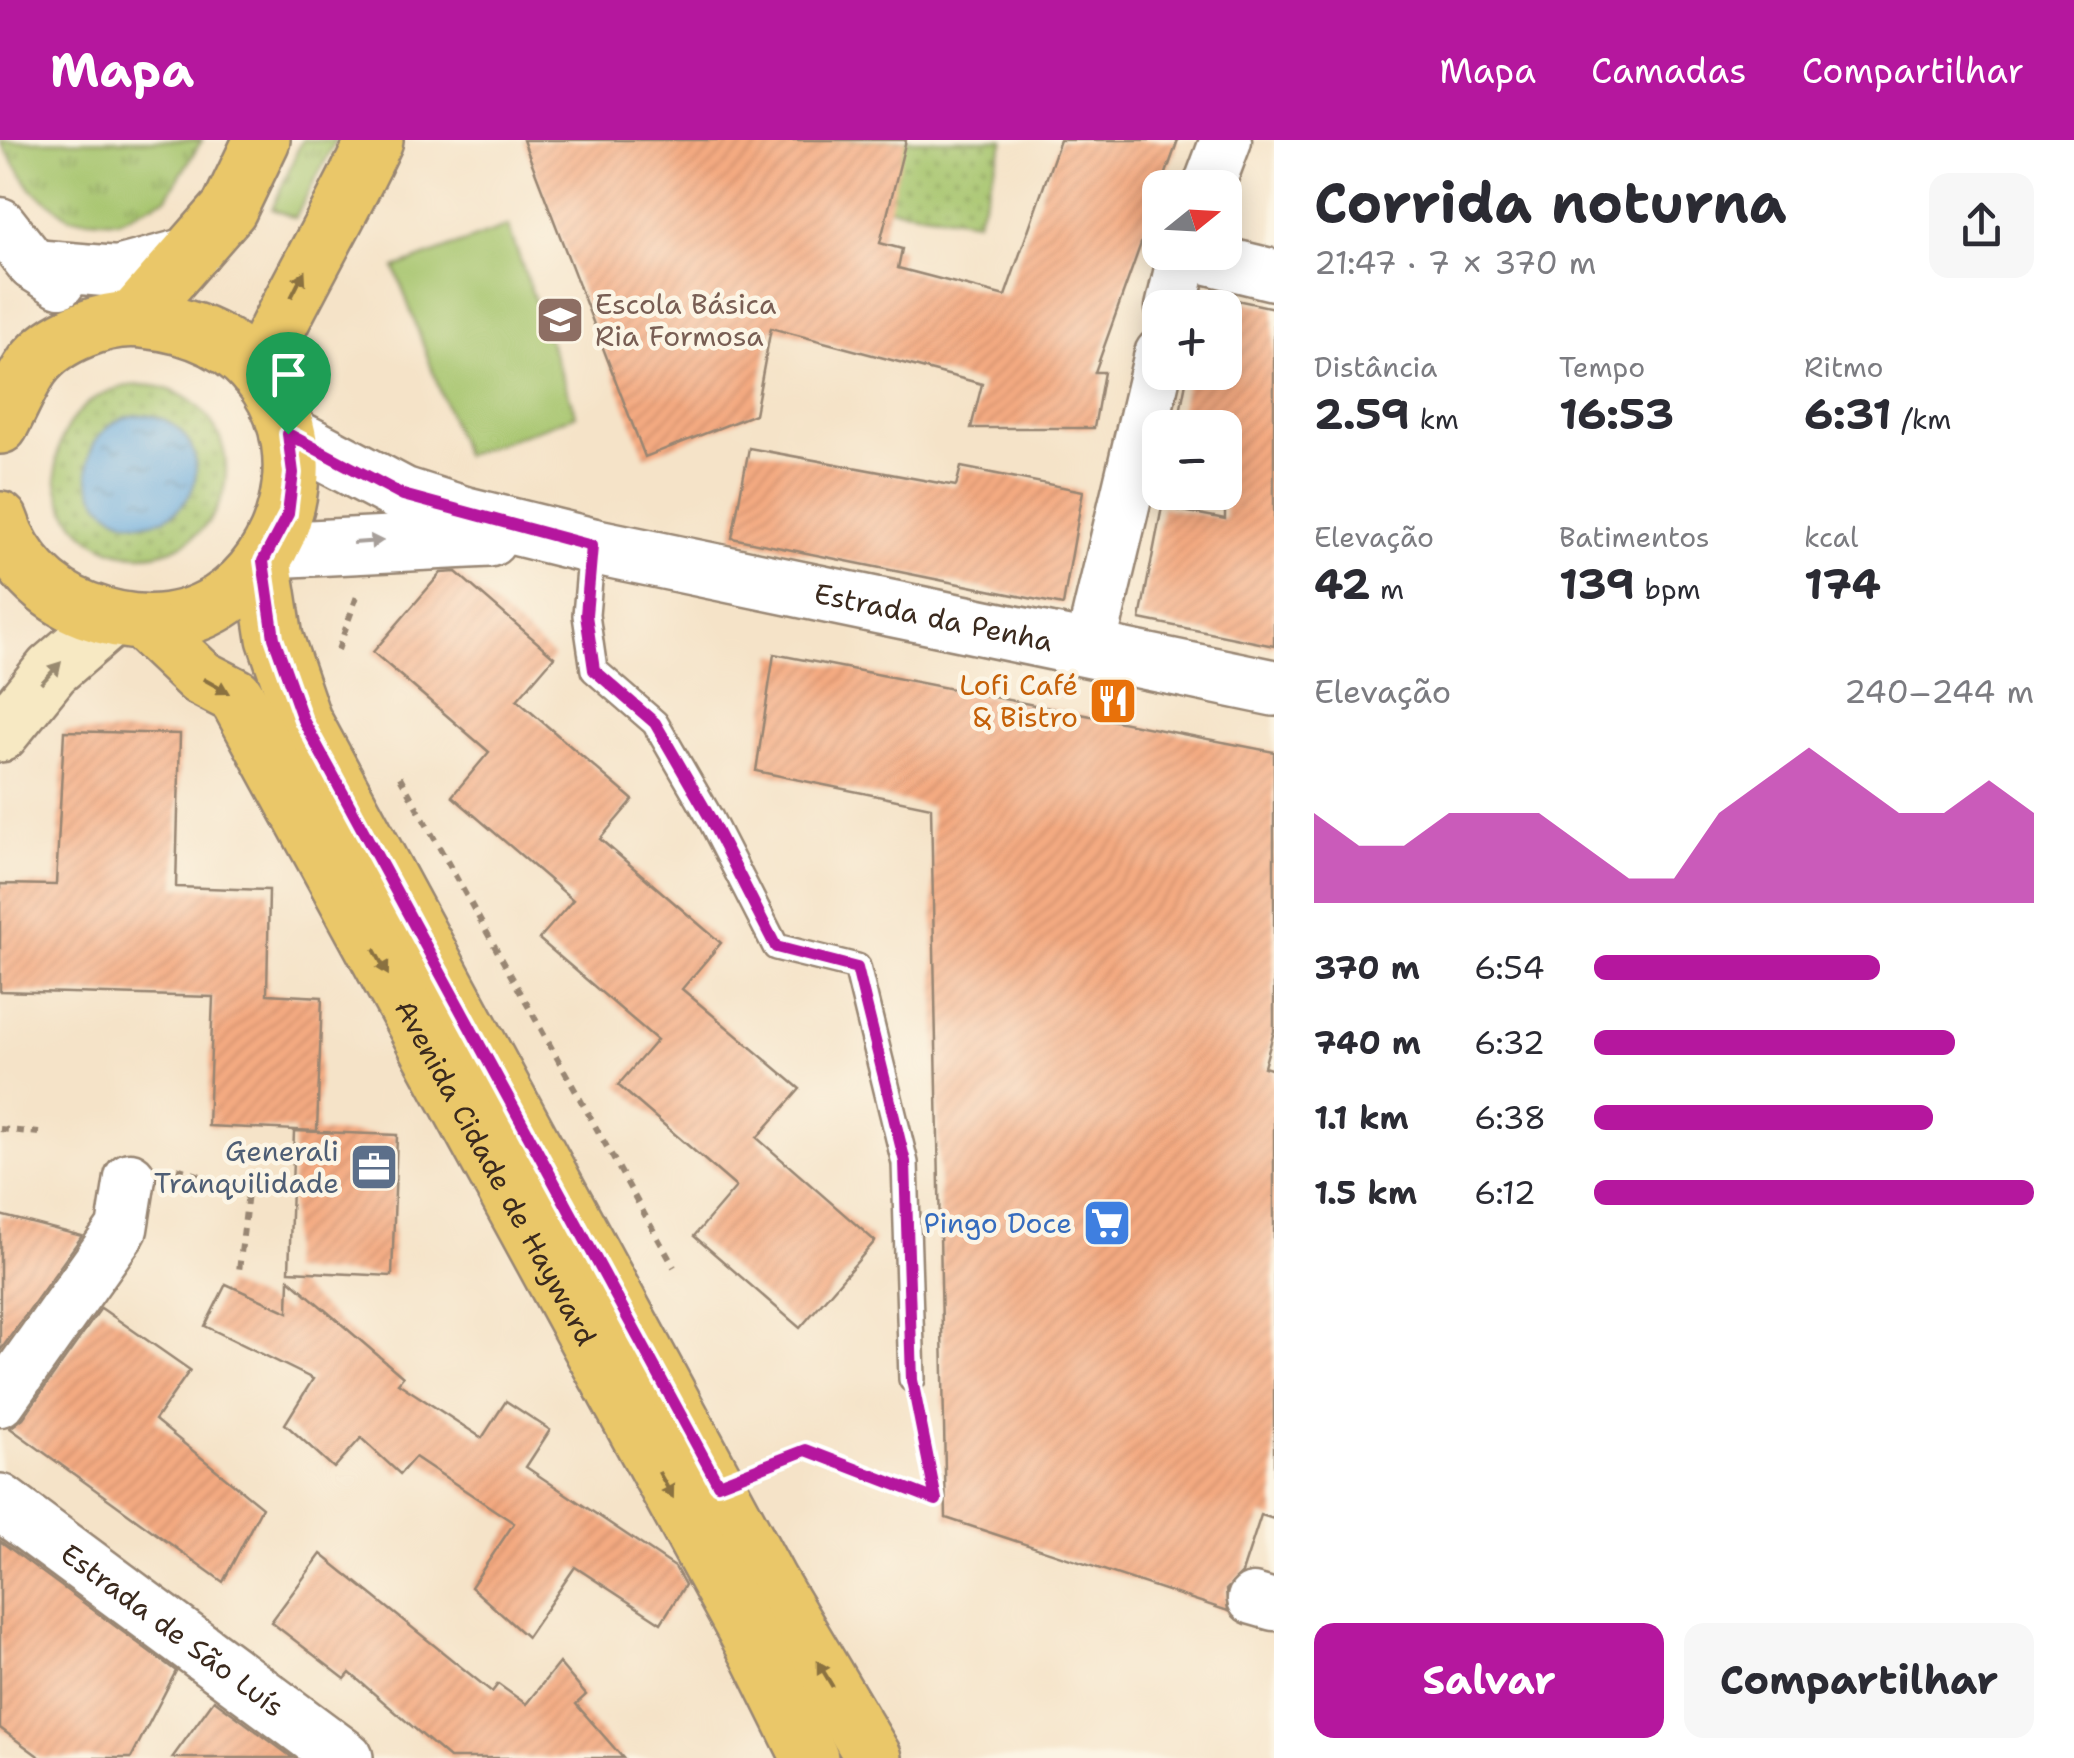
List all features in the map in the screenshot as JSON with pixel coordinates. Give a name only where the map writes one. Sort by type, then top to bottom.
[{"type":"main road","points":[[126,320],[196,251],[228,210],[262,140]]},
{"type":"main road","points":[[256,372],[298,282],[375,140]]},
{"type":"main road","points":[[0,426],[34,364],[87,329],[126,320],[178,323],[221,342],[256,372],[276,401],[288,434],[293,473],[288,514],[267,556],[237,589],[193,614],[126,621],[52,670],[0,734]]},
{"type":"main road","name":"Avenida Cidade de Hayward","points":[[2,546],[56,594],[126,621],[201,678],[236,696],[758,1653],[810,1758]]},
{"type":"main road","name":"Avenida Cidade de Hayward","points":[[267,556],[274,638],[303,720],[769,1580],[874,1758]]},
{"type":"street","points":[[1215,170],[1226,140]]},
{"type":"street","points":[[0,223],[34,265],[126,320]]},
{"type":"street","points":[[34,265],[116,272],[196,251]]},
{"type":"street","points":[[1242,267],[1274,275]]},
{"type":"street","points":[[1090,648],[1151,390]]},
{"type":"street","points":[[288,434],[403,495],[592,546]]},
{"type":"street","points":[[267,556],[462,537],[592,546]]},
{"type":"street","name":"Estrada da Penha","points":[[592,546],[1274,688]]},
{"type":"street","points":[[0,1401],[122,1229],[150,1171]]},
{"type":"street","name":"Estrada de São Luís","points":[[0,1502],[344,1758]]},
{"type":"lane","points":[[592,546],[586,615],[594,670],[655,723],[710,818],[776,947],[857,968],[905,1162],[912,1380]]},
{"type":"path","points":[[334,660],[359,588]]},
{"type":"path","points":[[392,764],[674,1267]]},
{"type":"path","points":[[0,1129],[39,1133]]},
{"type":"path","points":[[150,1171],[248,1192],[238,1271]]},
{"type":"path","points":[[718,1484],[806,1450],[936,1500],[912,1380]]},
{"type":"green space","points":[[202,140],[167,197],[118,221],[70,218],[31,189],[0,141]]},
{"type":"green space","points":[[302,140],[336,140],[295,218],[272,209]]},
{"type":"green space","points":[[807,140],[1004,140],[977,221],[797,194]]},
{"type":"green space","points":[[508,226],[576,415],[464,456],[395,268]]},
{"type":"green space","points":[[141,385],[173,392],[201,410],[219,438],[226,470],[219,502],[201,530],[173,548],[141,555],[109,548],[81,530],[63,502],[56,470],[63,438],[81,410],[109,392]]},
{"type":"water","points":[[142,415],[163,419],[180,431],[192,448],[196,469],[192,490],[180,507],[163,519],[142,523],[121,519],[104,507],[92,490],[88,469],[92,448],[104,431],[121,419]]},
{"type":"building","points":[[523,140],[906,140],[880,243],[902,249],[898,268],[1005,296],[1060,140],[1178,140],[1167,170],[1142,170],[1142,241],[1095,372],[1104,372],[1094,428],[971,428],[982,384],[771,328],[755,414],[645,457]]},
{"type":"building","points":[[1242,301],[1274,308],[1274,646],[1140,619],[1161,510],[1225,519],[1225,510],[1242,510],[1242,410],[1181,410],[1184,390],[1242,390]]},
{"type":"building","points":[[749,448],[956,486],[961,467],[1083,491],[1063,605],[732,538]]},
{"type":"building","points":[[456,572],[554,657],[517,700],[633,800],[600,839],[721,943],[682,989],[800,1089],[757,1138],[875,1241],[800,1328],[694,1236],[736,1187],[618,1085],[657,1040],[539,939],[573,900],[452,796],[489,752],[373,652],[441,573]]},
{"type":"building","name":"Pingo Doce","points":[[774,654],[1274,752],[1274,1031],[1264,1067],[1274,1070],[1274,1519],[1261,1515],[1242,1573],[1226,1590],[1228,1611],[946,1518],[931,807],[756,771]]},
{"type":"building","points":[[64,731],[180,734],[176,887],[269,890],[267,994],[322,997],[317,1131],[208,1126],[213,997],[0,991],[0,884],[56,885]]},
{"type":"building","points":[[294,1131],[397,1135],[392,1276],[289,1271]]},
{"type":"building","points":[[0,1215],[82,1236],[0,1351]]},
{"type":"building","points":[[289,1279],[403,1377],[398,1383],[482,1438],[506,1401],[550,1430],[526,1467],[675,1567],[685,1585],[661,1623],[575,1567],[527,1637],[471,1587],[514,1523],[415,1457],[400,1474],[361,1438],[334,1468],[285,1424],[313,1379],[205,1326],[226,1284],[288,1312]]},
{"type":"building","points":[[101,1308],[190,1370],[155,1420],[262,1507],[223,1582],[10,1428],[23,1418]]},
{"type":"building","points":[[0,1541],[176,1671],[131,1758],[41,1758],[0,1728]]},
{"type":"building","points":[[321,1554],[492,1692],[498,1684],[526,1704],[559,1663],[586,1695],[576,1704],[623,1758],[449,1758],[350,1673],[345,1679],[271,1622]]},
{"type":"building","points":[[214,1700],[293,1758],[172,1758]]},
{"type":"place","name":"Escola Básica Ria Formosa","points":[[560,320]]},
{"type":"place","name":"Lofi Café & Bistro","points":[[1113,701]]},
{"type":"place","name":"Generali Tranquilidade","points":[[374,1167]]},
{"type":"place","name":"Pingo Doce","points":[[1107,1223]]},
{"type":"route","points":[[288,434],[403,495],[592,546],[586,615],[594,670],[655,723],[710,818],[776,947],[857,968],[905,1162],[912,1380],[936,1500],[806,1450],[718,1484],[454,1005],[303,720],[274,638],[263,561],[288,514],[293,473],[288,434]]}]
